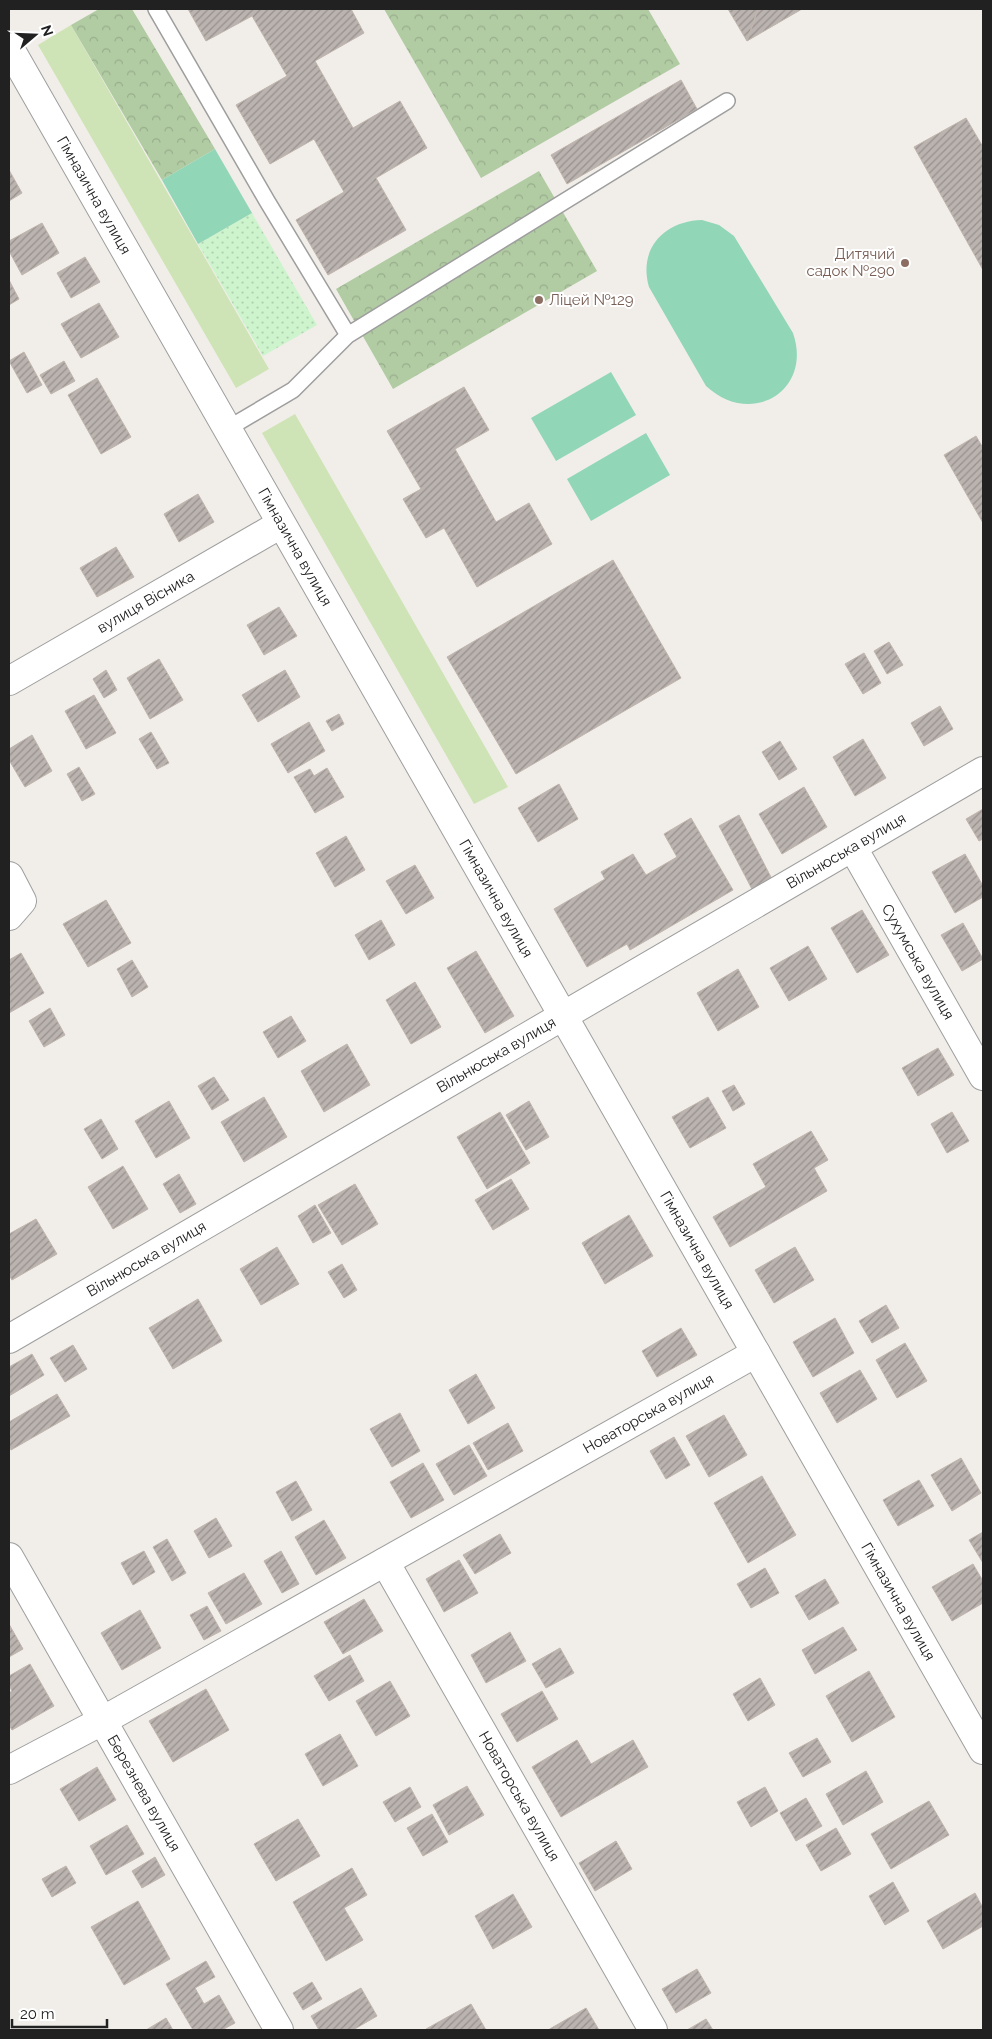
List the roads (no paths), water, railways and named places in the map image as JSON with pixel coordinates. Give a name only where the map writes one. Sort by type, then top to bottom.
[{"type":"street","name":"Гімназична вулиця","points":[[9,47],[983,1750]]},
{"type":"street","name":"вулиця Вісника","points":[[9,681],[281,524]]},
{"type":"street","name":"Вільнюська вулиця","points":[[9,1339],[983,771]]},
{"type":"street","name":"Сухумська вулиця","points":[[853,848],[983,1076]]},
{"type":"street","points":[[9,876],[22,901],[9,916]]},
{"type":"street","name":"Новаторська вулиця","points":[[9,1770],[102,1721],[756,1353]]},
{"type":"street","name":"Березнева вулиця","points":[[9,1557],[279,2030]]},
{"type":"street","name":"Новаторська вулиця","points":[[386,1562],[653,2030]]},
{"type":"lane","points":[[156,9],[267,201],[348,335]]},
{"type":"lane","points":[[227,429],[293,390],[348,335],[727,101]]},
{"type":"place","name":"Дитячий садок №290","points":[[905,263]]},
{"type":"place","name":"Ліцей №129","points":[[539,300]]}]
